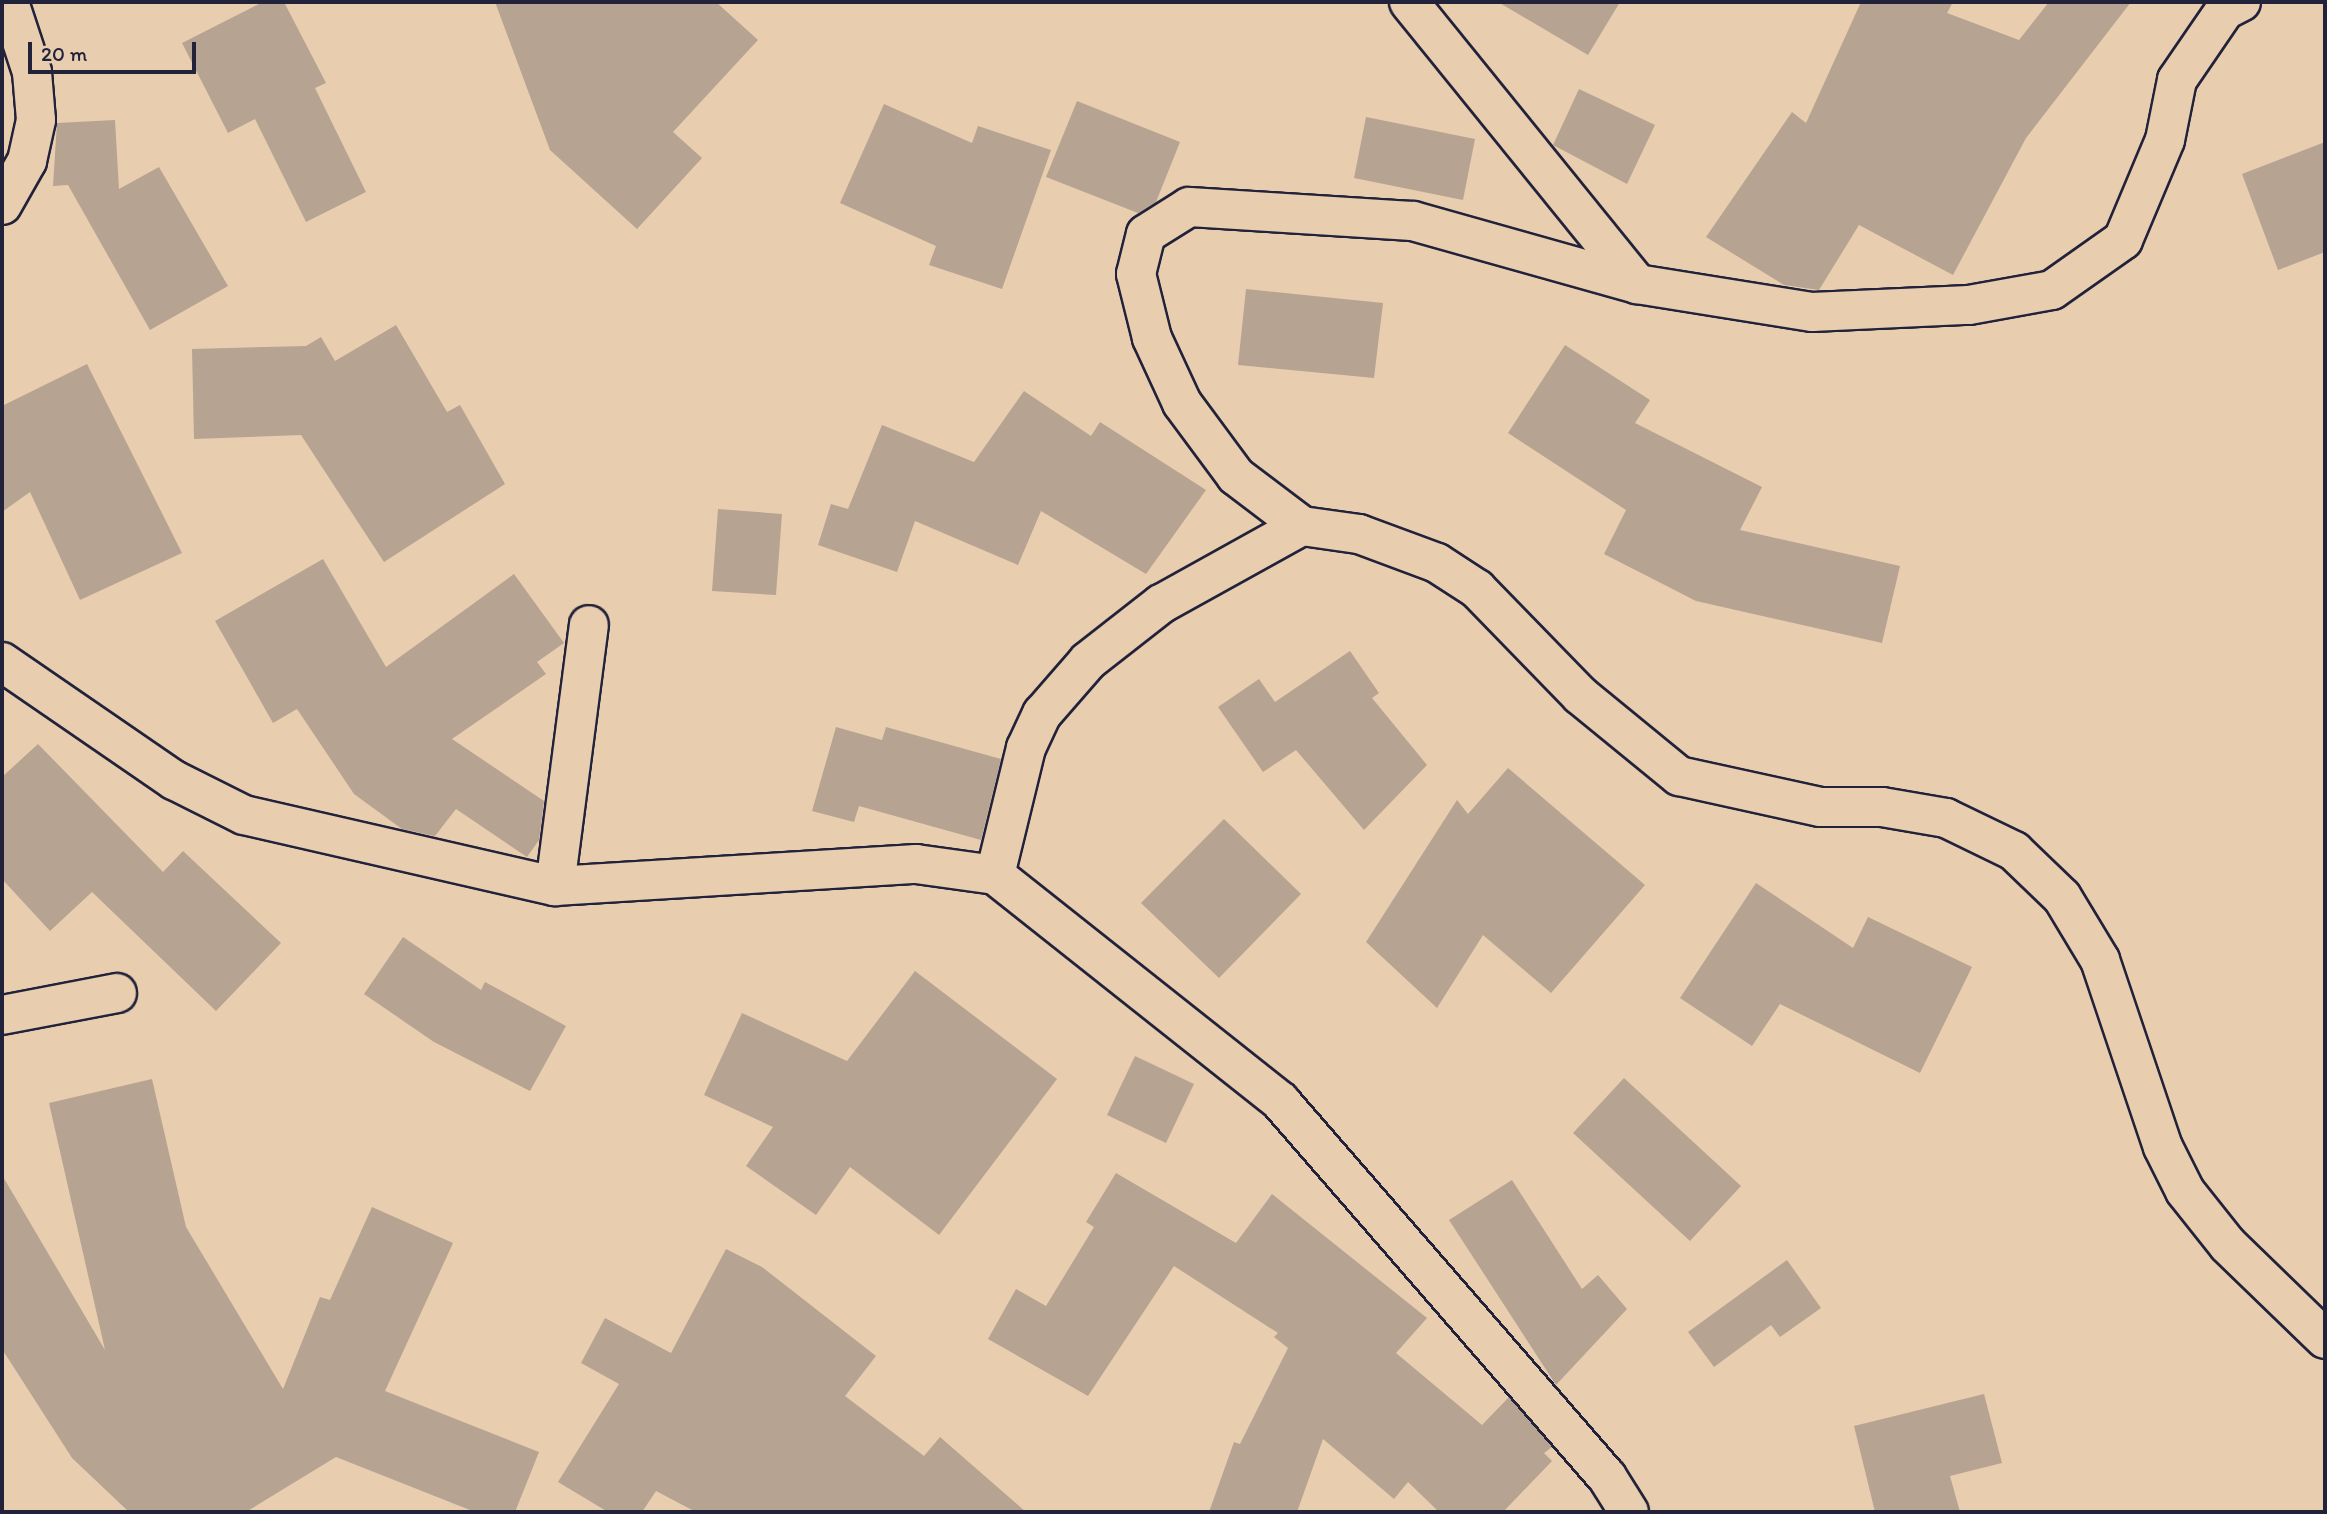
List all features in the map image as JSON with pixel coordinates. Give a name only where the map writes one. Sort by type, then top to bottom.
[{"type":"street","points":[[2,205],[27,161],[36,120],[32,72],[9,2]]},
{"type":"street","points":[[1409,2],[1637,284]]},
{"type":"street","points":[[2241,2],[2225,10],[2177,80],[2165,140],[2123,240],[2052,290],[1969,305],[1812,312],[1637,284],[1413,221],[1189,206],[1146,234],[1136,274],[1152,338],[1182,404],[1236,476],[1302,526],[1359,534],[1437,563],[1477,589],[1580,695],[1679,776],[1820,807],[1882,807],[1946,818],[2014,851],[2062,897],[2101,960],[2163,1147],[2185,1191],[2228,1245],[2325,1339]]},
{"type":"street","points":[[995,875],[1026,748],[1042,714],[1081,670],[1150,611],[1302,526]]},
{"type":"street","points":[[555,886],[589,625]]},
{"type":"street","points":[[2,662],[174,780],[244,816],[555,886],[916,864],[995,875],[1280,1101],[1607,1477],[1629,1512]]},
{"type":"street","points":[[2,1015],[117,993]]},
{"type":"building","points":[[263,2],[284,2],[326,83],[315,88],[366,192],[306,222],[255,119],[228,133],[182,43]]},
{"type":"building","points":[[495,2],[716,2],[758,40],[673,132],[702,158],[637,229],[550,150]]},
{"type":"building","points":[[1498,2],[1620,2],[1588,55]]},
{"type":"building","points":[[1861,2],[1953,2],[1947,13],[2019,40],[2049,2],[2131,2],[2026,138],[1953,275],[1859,225],[1819,290],[1784,285],[1706,237],[1792,112],[1806,123]]},
{"type":"building","points":[[1579,89],[1655,125],[1627,184],[1553,145]]},
{"type":"building","points":[[1077,101],[1180,142],[1156,202],[1138,213],[1046,177]]},
{"type":"building","points":[[884,104],[972,143],[978,126],[1051,150],[1002,289],[929,265],[936,246],[840,203]]},
{"type":"building","points":[[1366,117],[1475,139],[1463,200],[1354,178]]},
{"type":"building","points":[[115,120],[119,189],[159,167],[228,286],[150,330],[68,185],[53,186],[57,123]]},
{"type":"building","points":[[2325,142],[2325,252],[2278,270],[2242,174]]},
{"type":"building","points":[[1246,289],[1383,303],[1374,378],[1238,365]]},
{"type":"building","points":[[396,325],[447,412],[460,405],[505,484],[384,562],[301,435],[194,439],[192,349],[306,346],[321,337],[335,361]]},
{"type":"building","points":[[1565,345],[1650,400],[1635,423],[1762,487],[1740,530],[1900,566],[1882,643],[1696,601],[1604,554],[1626,510],[1508,433]]},
{"type":"building","points":[[87,364],[182,553],[80,600],[30,492],[2,512],[2,406]]},
{"type":"building","points":[[1024,391],[1091,436],[1100,422],[1206,490],[1146,574],[1041,511],[1018,565],[915,521],[897,572],[818,545],[831,504],[848,509],[882,425],[974,462]]},
{"type":"building","points":[[718,509],[782,514],[776,595],[712,591]]},
{"type":"building","points":[[323,559],[386,667],[514,574],[564,643],[537,662],[546,674],[452,739],[544,801],[539,840],[527,857],[456,809],[435,836],[402,829],[354,794],[297,709],[273,723],[215,621]]},
{"type":"building","points":[[1350,651],[1379,693],[1372,698],[1427,765],[1364,830],[1296,750],[1263,772],[1218,707],[1259,679],[1275,702]]},
{"type":"building","points":[[836,727],[882,740],[886,727],[1001,759],[981,840],[859,806],[854,822],[812,811]]},
{"type":"building","points":[[38,744],[163,872],[183,851],[281,943],[216,1011],[92,892],[50,931],[2,879],[2,777]]},
{"type":"building","points":[[1508,768],[1645,885],[1551,993],[1483,935],[1437,1008],[1366,942],[1457,800],[1468,814]]},
{"type":"building","points":[[1224,819],[1301,894],[1219,978],[1141,903]]},
{"type":"building","points":[[1756,883],[1853,948],[1868,917],[1972,967],[1920,1073],[1780,1004],[1752,1046],[1680,998]]},
{"type":"building","points":[[403,937],[481,990],[485,982],[566,1026],[530,1091],[434,1042],[364,994]]},
{"type":"building","points":[[915,971],[1057,1079],[939,1235],[850,1167],[816,1215],[746,1166],[773,1127],[704,1095],[742,1013],[847,1061]]},
{"type":"building","points":[[1135,1056],[1194,1084],[1166,1143],[1107,1115]]},
{"type":"building","points":[[1624,1078],[1741,1186],[1690,1241],[1573,1133]]},
{"type":"building","points":[[152,1079],[186,1227],[283,1389],[320,1297],[330,1300],[372,1207],[453,1243],[385,1391],[539,1452],[515,1512],[475,1512],[336,1457],[246,1512],[129,1512],[72,1458],[2,1349],[2,1175],[105,1350],[49,1103]]},
{"type":"building","points":[[1116,1173],[1236,1243],[1272,1194],[1427,1318],[1396,1353],[1482,1425],[1509,1397],[1552,1447],[1544,1453],[1552,1461],[1503,1512],[1439,1512],[1408,1482],[1394,1499],[1323,1439],[1297,1512],[1209,1512],[1234,1442],[1240,1444],[1288,1348],[1274,1337],[1278,1333],[1174,1266],[1088,1396],[988,1339],[1016,1289],[1046,1306],[1094,1227],[1086,1222]]},
{"type":"building","points":[[1512,1180],[1582,1289],[1598,1275],[1627,1309],[1556,1385],[1449,1220]]},
{"type":"building","points":[[726,1249],[762,1267],[876,1356],[845,1396],[924,1456],[940,1437],[1026,1512],[696,1512],[656,1491],[642,1512],[608,1512],[558,1482],[619,1384],[581,1363],[605,1318],[671,1353]]},
{"type":"building","points":[[1787,1260],[1821,1308],[1780,1337],[1771,1325],[1714,1367],[1688,1332]]},
{"type":"building","points":[[1984,1394],[2002,1463],[1950,1476],[1960,1512],[1875,1512],[1854,1426]]}]
